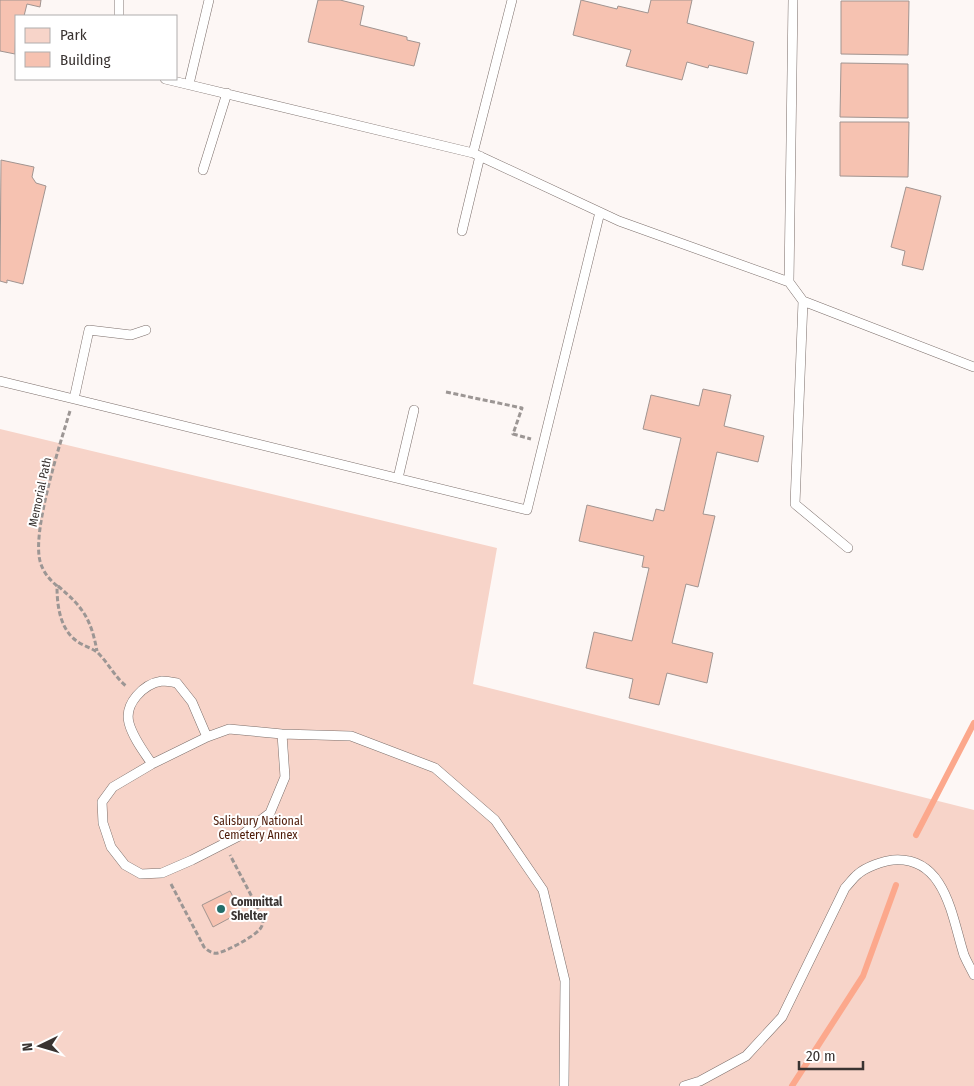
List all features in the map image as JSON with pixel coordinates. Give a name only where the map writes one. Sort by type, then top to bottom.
[{"type":"lane","points":[[118,0],[119,15]]},
{"type":"lane","points":[[189,84],[209,0]]},
{"type":"lane","points":[[462,230],[476,154],[512,0]]},
{"type":"lane","points":[[789,282],[793,0]]},
{"type":"lane","points":[[171,80],[476,154],[618,221],[789,282],[803,301],[973,365]]},
{"type":"lane","points":[[203,170],[227,94]]},
{"type":"lane","points":[[0,381],[527,510],[600,212]]},
{"type":"lane","points":[[803,301],[795,504],[848,548]]},
{"type":"lane","points":[[74,398],[89,330],[131,334],[146,330]]},
{"type":"lane","points":[[398,478],[414,410]]},
{"type":"lane","points":[[152,764],[135,736],[129,722],[128,709],[137,696],[150,685],[163,681],[177,683],[192,702],[208,737]]},
{"type":"lane","points":[[282,734],[285,777],[270,813],[243,834],[165,872],[141,874],[124,865],[111,847],[103,823],[102,802],[113,787],[152,764],[229,729],[282,734],[350,736],[435,768],[495,820],[543,890],[565,981],[564,1086]]},
{"type":"lane","points":[[684,1086],[700,1081],[746,1056],[782,1017],[845,888],[859,873],[886,861],[901,860],[920,864],[941,884],[953,914],[964,956],[974,976]]},
{"type":"path","points":[[446,392],[522,408],[513,434],[543,442]]},
{"type":"path","name":"Memorial Path","points":[[74,398],[48,492],[38,542],[40,560],[47,576],[74,600],[89,620],[97,652]]},
{"type":"path","name":"Memorial Path","points":[[57,586],[57,606],[72,638],[97,652],[122,682],[137,696]]},
{"type":"path","points":[[165,872],[204,947],[207,951],[220,953],[256,934],[263,924],[263,918],[224,844]]},
{"type":"green space","name":"Salisbury National Cemetery Annex","points":[[0,429],[497,548],[473,684],[974,810],[974,1086],[0,1086]]},
{"type":"building","points":[[0,0],[41,0],[40,7],[27,4],[24,15],[15,15],[15,54],[0,51]]},
{"type":"building","points":[[318,0],[340,0],[364,6],[360,25],[407,37],[407,40],[420,43],[414,66],[308,42]]},
{"type":"building","points":[[581,0],[617,9],[618,6],[648,13],[651,0],[692,0],[687,23],[754,42],[747,74],[709,65],[708,68],[687,62],[682,80],[626,66],[631,50],[573,35]]},
{"type":"building","points":[[841,1],[909,1],[908,55],[841,54]]},
{"type":"building","points":[[841,63],[908,64],[908,118],[840,117]]},
{"type":"building","points":[[840,122],[909,122],[908,177],[840,176]]},
{"type":"building","points":[[1,160],[34,167],[32,177],[36,183],[46,186],[23,284],[7,280],[7,283],[0,281]]},
{"type":"building","points":[[906,187],[941,196],[923,270],[902,265],[905,251],[891,247]]},
{"type":"building","points":[[703,389],[731,395],[724,426],[764,436],[758,462],[717,452],[703,514],[715,516],[698,587],[686,584],[672,643],[713,653],[707,683],[667,673],[659,705],[629,698],[633,679],[586,668],[594,632],[632,641],[649,568],[642,567],[644,556],[579,541],[587,505],[653,521],[656,509],[664,511],[681,438],[643,429],[651,395],[699,406]]},
{"type":"building","name":"Committal Shelter","points":[[230,891],[241,912],[213,927],[202,905]]},
{"type":"waterway","points":[[916,835],[974,723]]},
{"type":"waterway","points":[[792,1086],[863,976],[896,885]]},
{"type":"place","name":"Committal Shelter","points":[[221,909]]}]
